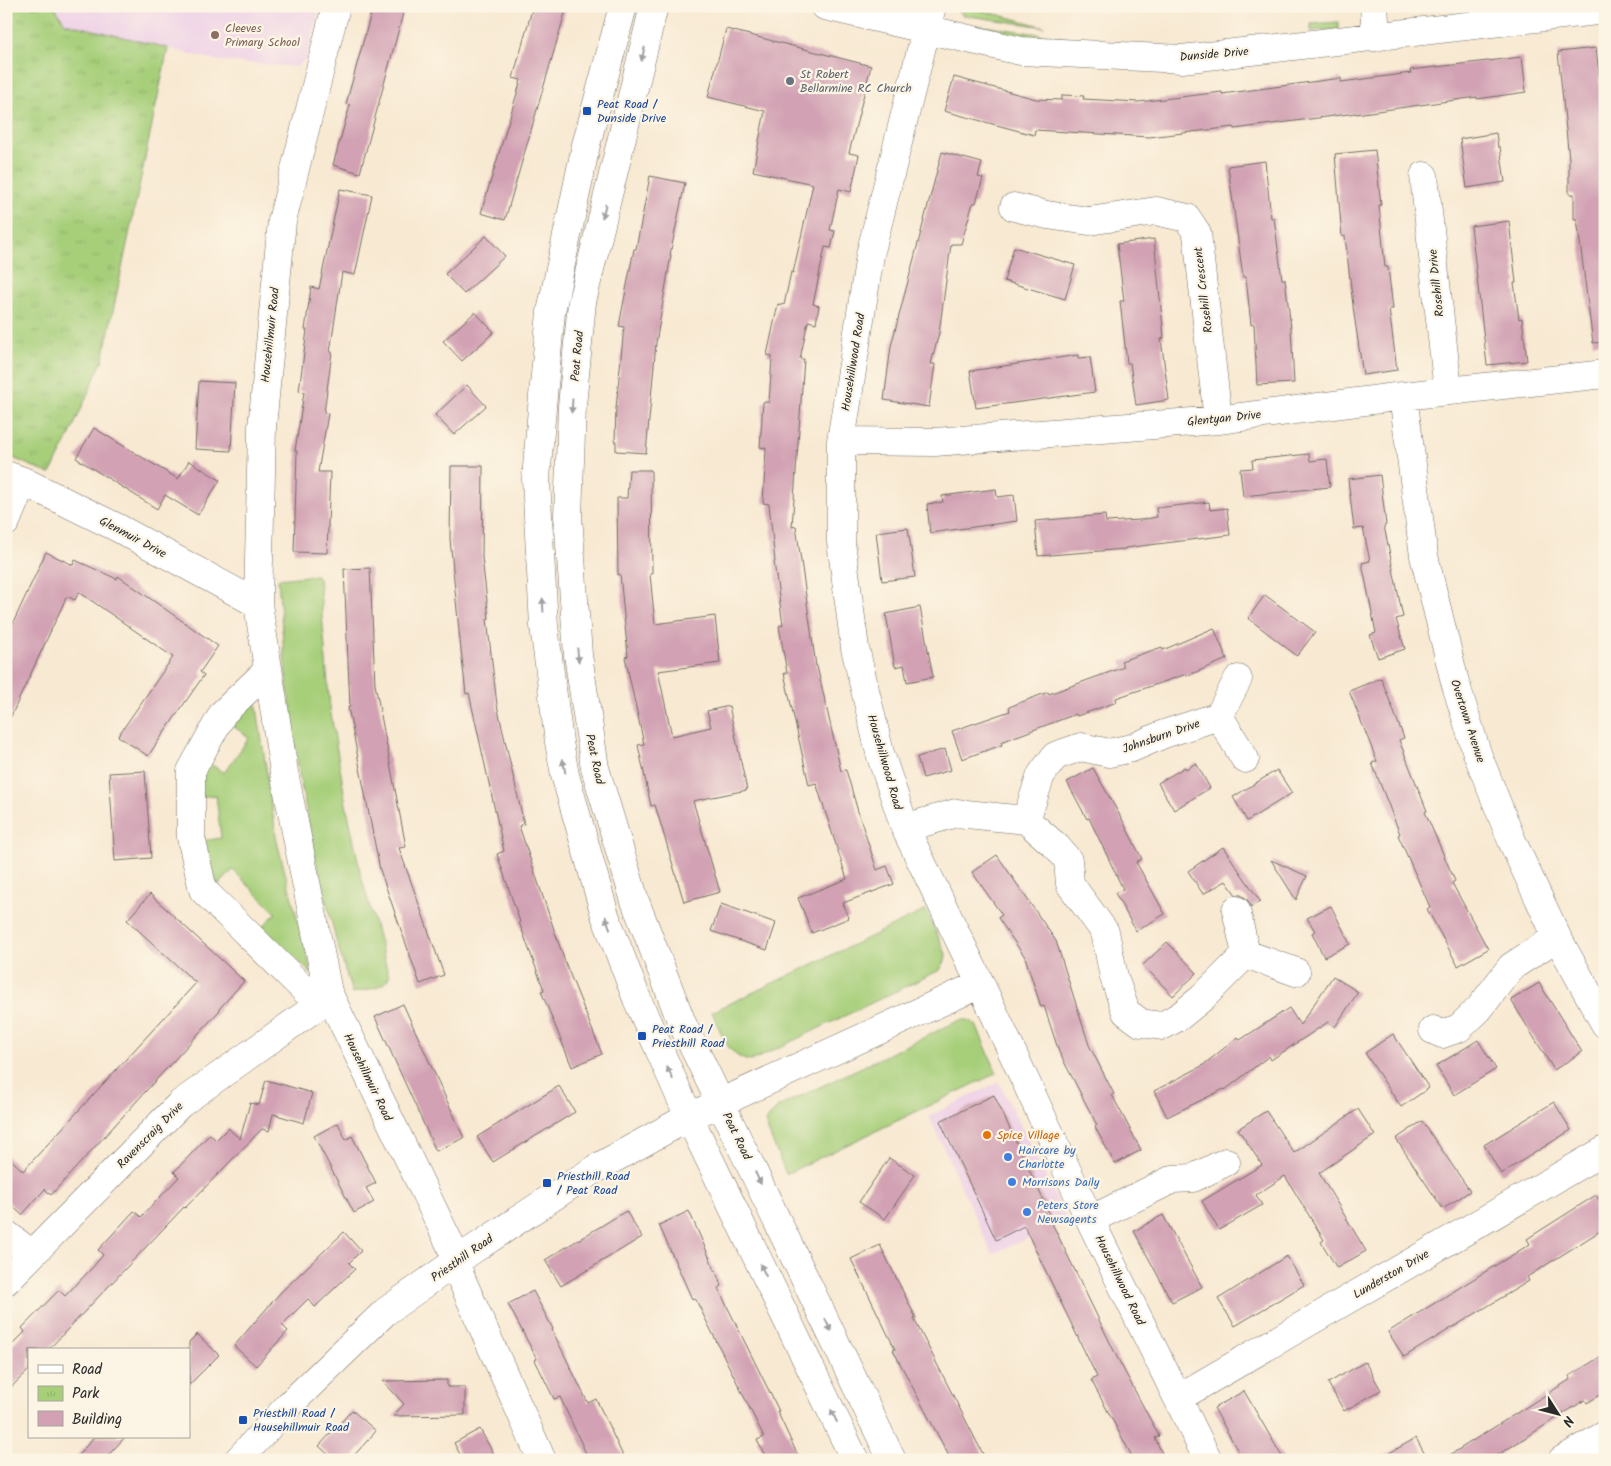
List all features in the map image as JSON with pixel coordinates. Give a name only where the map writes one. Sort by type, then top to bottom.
[{"type":"street","name":"Househillmuir Road","points":[[336,6],[282,221],[262,427],[258,604],[284,772],[325,1001],[457,1262],[460,1276],[542,1460]]},
{"type":"street","points":[[623,6],[586,145],[551,312],[536,479],[544,626],[559,742],[565,775],[605,915],[637,999],[690,1118],[855,1460]]},
{"type":"street","name":"Peat Road","points":[[654,6],[582,302],[572,406],[568,516],[578,656],[595,768],[635,901],[682,1023],[892,1460]]},
{"type":"street","name":"Dunside Drive","points":[[825,6],[929,18],[1021,51],[1182,59],[1605,10]]},
{"type":"street","points":[[1374,6],[1376,37]]},
{"type":"street","name":"Househillwood Road","points":[[929,18],[870,255],[841,441],[842,542],[855,648],[880,753],[905,828],[981,985],[1090,1220],[1208,1460]]},
{"type":"street","name":"Rosehill Drive","points":[[1424,176],[1448,391]]},
{"type":"street","name":"Rosehill Crescent","points":[[1014,207],[1047,215],[1089,221],[1156,211],[1187,218],[1197,233],[1218,420]]},
{"type":"street","name":"Glentyan Drive","points":[[841,441],[935,442],[1218,420],[1402,396],[1605,374]]},
{"type":"street","name":"Overtown Avenue","points":[[1402,396],[1424,556],[1455,682],[1477,753],[1512,841],[1557,937],[1605,1024]]},
{"type":"street","name":"Glenmuir Drive","points":[[14,478],[118,528],[258,604]]},
{"type":"street","points":[[6,522],[14,478]]},
{"type":"street","name":"Househillmuir Road","points":[[268,670],[223,713],[191,771],[191,837],[203,890],[325,1001]]},
{"type":"street","points":[[1238,679],[1219,716],[1245,759]]},
{"type":"street","name":"Johnsburn Drive","points":[[1026,820],[1041,775],[1055,756],[1081,747],[1109,753],[1132,748],[1164,734],[1219,716]]},
{"type":"street","points":[[905,828],[956,812],[1026,820],[1057,847],[1068,860],[1070,884],[1105,932],[1114,978],[1126,1012],[1141,1023],[1162,1026],[1180,1016],[1202,998],[1246,954]]},
{"type":"street","points":[[1236,910],[1246,954]]},
{"type":"street","points":[[1433,1030],[1442,1034],[1459,1028],[1479,1009],[1510,967],[1557,937]]},
{"type":"street","points":[[1246,954],[1296,972]]},
{"type":"street","name":"Priesthill Road","points":[[238,1460],[290,1404],[385,1312],[595,1169],[720,1103],[981,985]]},
{"type":"street","name":"Ravenscraig Drive","points":[[6,1282],[180,1104],[325,1001]]},
{"type":"street","name":"Lunderston Drive","points":[[1178,1398],[1605,1150]]},
{"type":"street","points":[[1090,1220],[1173,1179],[1193,1178],[1226,1162]]},
{"type":"street","points":[[6,1234],[32,1254]]},
{"type":"street","points":[[1562,1460],[1605,1435]]},
{"type":"shaded area","name":"Cleeves Primary School","points":[[54,6],[320,6],[307,59],[296,67],[219,61],[65,23]]},
{"type":"shaded area","points":[[999,1082],[1068,1221],[992,1254],[929,1116]]},
{"type":"green space","points":[[6,6],[54,6],[65,23],[168,48],[103,359],[68,439],[50,474],[6,455]]},
{"type":"green space","points":[[959,6],[1045,27],[962,15],[959,11]]},
{"type":"green space","points":[[1339,22],[1339,29],[1311,31],[1311,24]]},
{"type":"green space","points":[[976,25],[1073,39],[1071,46],[974,33]]},
{"type":"green space","points":[[316,575],[319,579],[330,708],[346,804],[361,875],[389,976],[379,986],[352,993],[336,940],[316,860],[299,773],[286,677],[278,579]]},
{"type":"green space","points":[[252,694],[255,694],[277,842],[312,974],[262,927],[276,913],[233,870],[219,885],[207,869],[202,841],[221,838],[216,795],[197,797],[206,761],[224,773],[249,738],[232,725]]},
{"type":"green space","points":[[926,910],[946,954],[945,961],[940,970],[751,1061],[736,1055],[730,1049],[712,1012]]},
{"type":"green space","points":[[960,1020],[968,1020],[976,1025],[997,1073],[786,1174],[768,1131],[766,1121],[778,1107]]},
{"type":"building","points":[[373,6],[405,6],[360,173],[333,165],[350,105],[346,104]]},
{"type":"building","points":[[533,6],[567,6],[505,220],[481,213],[521,80],[513,78]]},
{"type":"building","points":[[726,29],[871,66],[849,153],[859,155],[851,192],[839,189],[830,230],[835,231],[831,248],[825,247],[813,304],[819,306],[816,323],[808,321],[800,359],[804,359],[792,527],[796,526],[816,666],[841,771],[846,770],[877,870],[887,866],[894,884],[843,903],[849,918],[812,933],[798,898],[847,879],[816,783],[809,785],[784,673],[787,673],[779,626],[783,625],[774,562],[769,504],[763,503],[766,448],[760,447],[763,402],[769,402],[772,356],[767,355],[778,304],[784,305],[791,272],[793,273],[813,184],[753,171],[765,111],[708,97]]},
{"type":"building","points":[[1596,48],[1605,127],[1605,342],[1593,343],[1577,219],[1574,219],[1574,194],[1569,194],[1569,159],[1558,52]]},
{"type":"building","points":[[1522,57],[1526,92],[1234,129],[1234,127],[1149,137],[1035,130],[1034,135],[944,111],[954,77],[1036,99],[1062,100],[1062,95],[1084,96],[1083,99],[1138,102],[1222,92],[1222,94],[1341,78],[1341,82],[1411,73],[1410,70]]},
{"type":"building","points":[[1496,133],[1505,182],[1467,188],[1460,139]]},
{"type":"building","points":[[1375,150],[1385,267],[1388,267],[1393,309],[1389,309],[1397,370],[1363,375],[1345,236],[1342,237],[1335,154]]},
{"type":"building","points":[[942,152],[982,163],[978,177],[983,178],[976,203],[973,203],[961,244],[951,244],[939,333],[931,364],[935,364],[929,407],[884,400],[891,346]]},
{"type":"building","points":[[1265,161],[1271,218],[1274,218],[1282,279],[1285,279],[1291,328],[1294,383],[1257,385],[1254,324],[1251,325],[1246,277],[1243,277],[1228,166]]},
{"type":"building","points":[[650,176],[685,183],[670,255],[656,343],[646,453],[616,451],[616,408],[624,327],[619,326]]},
{"type":"building","points":[[340,189],[372,195],[355,275],[342,272],[330,352],[332,352],[324,413],[328,414],[318,472],[330,472],[327,553],[294,552],[297,451],[295,451],[304,392],[299,391],[307,330],[305,330],[311,287],[319,289]]},
{"type":"building","points":[[1509,221],[1516,283],[1514,283],[1519,319],[1522,318],[1527,361],[1487,365],[1471,226]]},
{"type":"building","points":[[486,236],[505,256],[464,294],[445,274]]},
{"type":"building","points":[[1154,239],[1164,338],[1161,339],[1169,400],[1136,405],[1130,363],[1127,363],[1120,301],[1124,301],[1117,244]]},
{"type":"building","points":[[1014,247],[1075,265],[1065,299],[1004,281]]},
{"type":"building","points":[[475,312],[494,332],[462,361],[443,341]]},
{"type":"building","points":[[1078,355],[1078,358],[1090,357],[1095,392],[976,408],[970,371]]},
{"type":"building","points":[[199,381],[235,383],[231,451],[195,449]]},
{"type":"building","points":[[467,385],[486,406],[454,435],[435,415]]},
{"type":"building","points":[[94,428],[178,479],[189,461],[220,480],[198,515],[165,495],[157,509],[76,458]]},
{"type":"building","points":[[1309,454],[1310,461],[1327,459],[1330,487],[1243,496],[1240,469],[1253,468],[1252,460]]},
{"type":"building","points":[[451,466],[483,466],[482,557],[489,619],[487,619],[497,705],[524,824],[519,826],[565,962],[602,1054],[572,1067],[541,991],[544,990],[497,854],[504,851],[469,693],[466,694],[450,539]]},
{"type":"building","points":[[629,470],[651,470],[652,574],[650,574],[655,624],[715,616],[720,663],[658,671],[672,736],[711,727],[707,711],[729,706],[747,790],[693,801],[720,892],[684,902],[655,805],[651,806],[638,745],[644,744],[625,657],[628,656],[620,574],[618,575],[617,498],[627,498]]},
{"type":"building","points":[[1380,475],[1386,525],[1384,526],[1403,617],[1396,619],[1405,649],[1378,658],[1370,635],[1376,633],[1362,563],[1370,561],[1363,528],[1354,529],[1348,479]]},
{"type":"building","points":[[996,489],[997,497],[1014,495],[1017,521],[930,533],[927,504],[943,502],[942,496]]},
{"type":"building","points":[[1209,502],[1210,510],[1227,508],[1230,535],[1125,549],[1038,556],[1035,521],[1105,515],[1106,522],[1140,520],[1157,517],[1156,508]]},
{"type":"building","points":[[908,528],[915,577],[882,581],[876,532]]},
{"type":"building","points":[[46,552],[73,565],[75,560],[117,579],[118,576],[218,646],[200,672],[204,675],[148,756],[118,736],[173,657],[79,592],[75,600],[67,596],[6,727],[6,638]]},
{"type":"building","points":[[370,568],[375,684],[406,847],[399,848],[444,975],[420,984],[380,870],[348,707],[350,707],[344,569]]},
{"type":"building","points":[[1265,595],[1315,632],[1297,656],[1248,618]]},
{"type":"building","points":[[920,607],[933,677],[907,682],[904,665],[895,667],[886,614]]},
{"type":"building","points":[[1214,628],[1227,659],[1187,676],[1187,674],[1116,698],[1117,702],[1077,716],[1076,714],[1001,742],[1002,745],[962,759],[952,731],[1010,711],[1009,707],[1048,692],[1049,694],[1124,667],[1121,661],[1162,647],[1163,650]]},
{"type":"building","points":[[1381,678],[1404,738],[1399,740],[1427,811],[1425,812],[1455,881],[1452,883],[1488,949],[1458,966],[1427,909],[1430,907],[1398,835],[1400,834],[1372,763],[1377,761],[1349,691]]},
{"type":"building","points":[[945,749],[951,770],[923,778],[917,757]]},
{"type":"building","points":[[1196,763],[1210,788],[1174,810],[1158,783],[1185,767],[1186,769]]},
{"type":"building","points":[[1093,768],[1142,859],[1136,862],[1165,914],[1136,931],[1115,893],[1123,889],[1089,818],[1087,819],[1067,782]]},
{"type":"building","points":[[1277,770],[1292,793],[1247,821],[1233,797]]},
{"type":"building","points":[[145,771],[151,858],[115,861],[109,773]]},
{"type":"building","points":[[1223,847],[1260,901],[1251,907],[1247,899],[1241,895],[1236,895],[1226,881],[1203,894],[1188,871]]},
{"type":"building","points":[[997,855],[1056,941],[1089,1045],[1114,1094],[1112,1095],[1141,1150],[1115,1164],[1059,1052],[1044,1006],[1041,1007],[1025,957],[998,918],[1002,915],[972,872]]},
{"type":"building","points":[[1271,860],[1307,876],[1296,900]]},
{"type":"building","points":[[150,894],[244,981],[220,1010],[51,1195],[45,1189],[22,1215],[6,1200],[6,1155],[23,1171],[196,983],[127,920]]},
{"type":"building","points":[[721,904],[776,923],[767,950],[711,931]]},
{"type":"building","points":[[1331,906],[1350,944],[1324,957],[1312,933],[1315,931],[1307,918]]},
{"type":"building","points":[[1167,942],[1197,973],[1173,996],[1143,965]]},
{"type":"building","points":[[1333,976],[1358,992],[1335,1027],[1328,1022],[1271,1060],[1269,1056],[1225,1090],[1167,1117],[1154,1091],[1202,1066],[1238,1037],[1240,1040],[1289,1008],[1300,1025]]},
{"type":"building","points":[[1539,983],[1582,1052],[1554,1070],[1511,1000]]},
{"type":"building","points":[[403,1004],[464,1138],[436,1151],[375,1017]]},
{"type":"building","points":[[1393,1034],[1429,1088],[1401,1107],[1365,1053]]},
{"type":"building","points":[[1478,1040],[1496,1069],[1454,1095],[1436,1066]]},
{"type":"building","points":[[266,1080],[312,1093],[304,1123],[273,1114],[269,1131],[262,1129],[184,1207],[50,1348],[28,1348],[28,1371],[6,1392],[6,1351],[25,1332],[22,1328],[59,1290],[65,1296],[103,1255],[98,1250],[134,1211],[141,1217],[179,1177],[174,1172],[210,1134],[216,1140],[228,1128],[240,1139],[250,1103],[259,1105]]},
{"type":"building","points":[[559,1086],[575,1112],[493,1162],[477,1137]]},
{"type":"building","points":[[994,1095],[1050,1214],[1048,1215],[1117,1357],[1159,1436],[1155,1438],[1165,1460],[1134,1460],[1091,1380],[1097,1377],[1024,1226],[996,1240],[940,1121]]},
{"type":"building","points":[[1554,1102],[1571,1130],[1501,1174],[1484,1145]]},
{"type":"building","points":[[1358,1109],[1375,1135],[1319,1173],[1366,1251],[1337,1268],[1321,1242],[1324,1240],[1285,1176],[1256,1195],[1262,1205],[1219,1230],[1202,1201],[1262,1165],[1238,1129],[1266,1111],[1294,1153]]},
{"type":"building","points":[[1422,1121],[1470,1191],[1443,1209],[1396,1139]]},
{"type":"building","points":[[338,1123],[346,1140],[352,1136],[376,1183],[366,1188],[374,1202],[354,1213],[314,1136]]},
{"type":"building","points":[[889,1158],[915,1175],[885,1219],[859,1202]]},
{"type":"building","points":[[1596,1195],[1605,1209],[1605,1228],[1527,1277],[1529,1281],[1404,1357],[1388,1332],[1530,1244],[1527,1239]]},
{"type":"building","points":[[626,1211],[642,1237],[561,1286],[545,1260]]},
{"type":"building","points":[[689,1211],[722,1286],[718,1288],[779,1411],[777,1411],[800,1460],[767,1460],[757,1440],[764,1437],[695,1298],[692,1299],[659,1225]]},
{"type":"building","points":[[1163,1215],[1202,1287],[1172,1302],[1134,1231]]},
{"type":"building","points":[[344,1232],[361,1251],[349,1263],[355,1269],[315,1307],[308,1299],[282,1325],[288,1331],[256,1366],[234,1346],[280,1293]]},
{"type":"building","points":[[880,1245],[916,1318],[914,1319],[986,1460],[951,1460],[893,1350],[895,1349],[851,1259]]},
{"type":"building","points":[[1287,1256],[1304,1285],[1235,1326],[1218,1299]]},
{"type":"building","points":[[533,1291],[588,1403],[596,1399],[625,1460],[589,1460],[560,1397],[554,1399],[535,1360],[537,1359],[508,1304]]},
{"type":"building","points":[[197,1334],[219,1355],[190,1384],[190,1348],[189,1342]]},
{"type":"building","points":[[1605,1354],[1605,1392],[1587,1403],[1585,1400],[1490,1460],[1442,1460],[1571,1379],[1569,1376]]},
{"type":"building","points":[[1365,1362],[1381,1390],[1344,1411],[1328,1383]]},
{"type":"building","points":[[447,1380],[447,1387],[465,1387],[465,1415],[393,1416],[404,1404],[383,1381]]},
{"type":"building","points":[[1244,1391],[1284,1460],[1243,1460],[1214,1408]]},
{"type":"building","points":[[352,1410],[376,1431],[350,1460],[334,1460],[319,1446]]},
{"type":"building","points":[[480,1429],[497,1460],[463,1460],[454,1443]]},
{"type":"building","points":[[93,1438],[124,1438],[104,1460],[74,1460]]},
{"type":"building","points":[[1416,1438],[1428,1460],[1377,1460]]},
{"type":"place","name":"Cleeves Primary School","points":[[215,35]]},
{"type":"place","name":"St Robert Bellarmine RC Church","points":[[790,81]]},
{"type":"place","name":"Peat Road / Dunside Drive","points":[[587,111]]},
{"type":"place","name":"Peat Road / Priesthill Road","points":[[642,1036]]},
{"type":"place","name":"Spice Village","points":[[987,1135]]},
{"type":"place","name":"Haircare by Charlotte","points":[[1008,1157]]},
{"type":"place","name":"Morrisons Daily","points":[[1012,1182]]},
{"type":"place","name":"Priesthill Road / Peat Road","points":[[547,1183]]},
{"type":"place","name":"Peters Store Newsagents","points":[[1027,1212]]},
{"type":"place","name":"Priesthill Road / Househillmuir Road","points":[[243,1420]]}]
